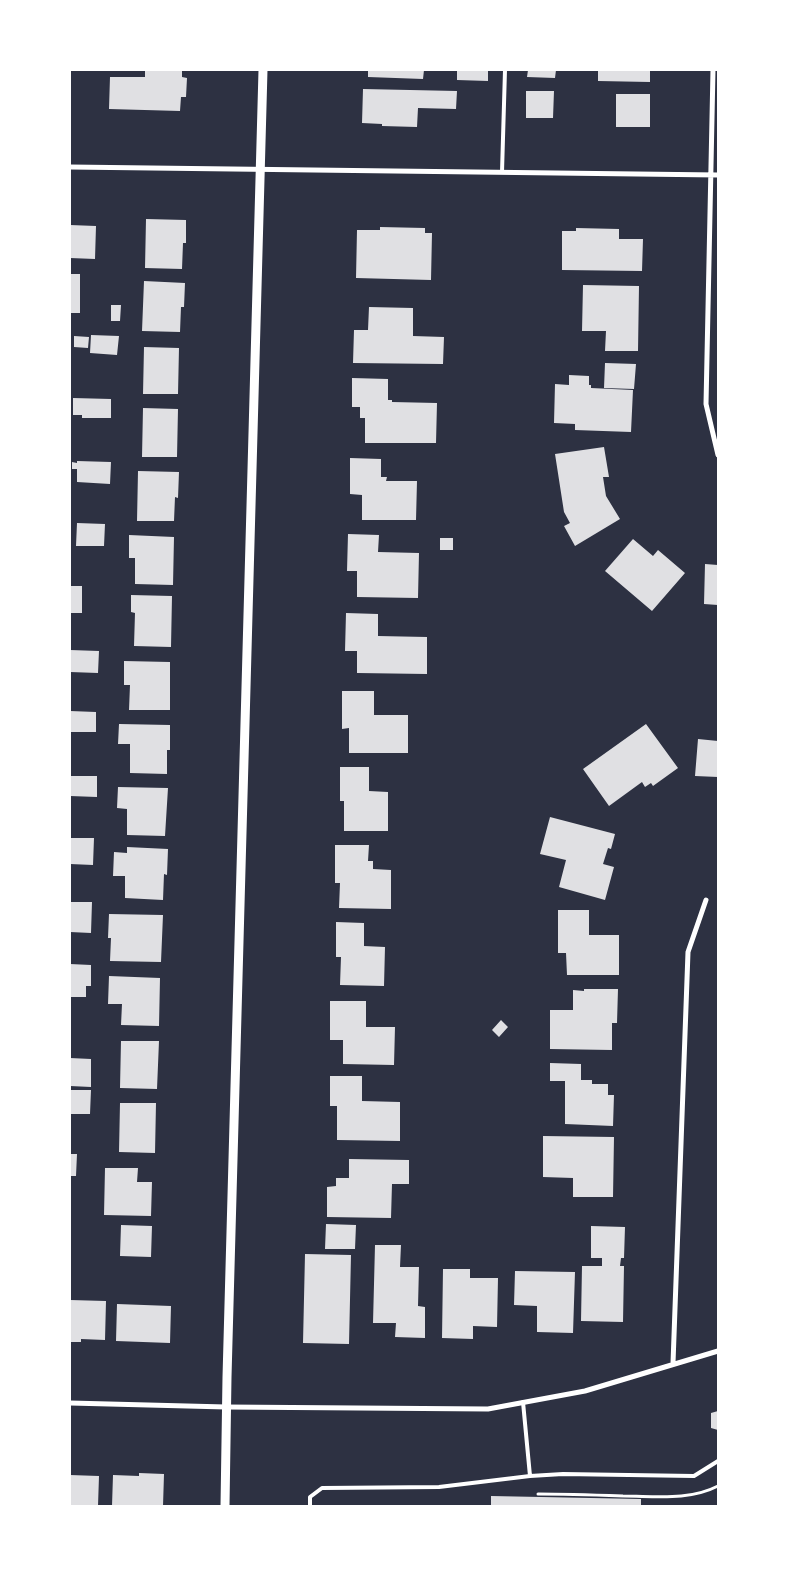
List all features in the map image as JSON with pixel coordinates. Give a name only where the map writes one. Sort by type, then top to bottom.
[{"type":"street","points":[[225,1506],[226,1407],[263,70]]},
{"type":"street","points":[[713,70],[706,404],[718,455]]},
{"type":"street","points":[[70,167],[718,175]]},
{"type":"street","points":[[673,1363],[688,952],[706,900]]},
{"type":"street","points":[[70,1403],[226,1407],[488,1409],[585,1390],[718,1351]]},
{"type":"lane","points":[[502,172],[505,70]]},
{"type":"lane","points":[[523,1402],[530,1476]]},
{"type":"lane","points":[[310,1506],[310,1497],[322,1488],[439,1487],[563,1474],[694,1476],[718,1462]]},
{"type":"path","points":[[532,1494],[690,1496],[718,1486]]},
{"type":"building","points":[[145,70],[182,70],[182,77],[187,78],[186,97],[181,97],[180,111],[109,109],[110,77],[145,77]]},
{"type":"building","points":[[368,70],[424,70],[423,79],[368,77]]},
{"type":"building","points":[[457,70],[488,70],[488,81],[457,80]]},
{"type":"building","points":[[528,70],[556,70],[555,78],[527,77]]},
{"type":"building","points":[[598,70],[650,70],[650,82],[598,81]]},
{"type":"building","points":[[363,89],[457,91],[456,109],[418,108],[417,127],[382,126],[382,124],[362,123]]},
{"type":"building","points":[[526,91],[554,91],[553,118],[526,118]]},
{"type":"building","points":[[616,94],[650,94],[650,127],[616,127]]},
{"type":"building","points":[[146,219],[186,220],[186,243],[183,243],[182,269],[145,268]]},
{"type":"building","points":[[70,225],[96,226],[95,259],[70,258]]},
{"type":"building","points":[[380,227],[425,228],[425,233],[432,233],[431,280],[356,278],[357,230],[380,230]]},
{"type":"building","points":[[576,228],[619,229],[619,239],[643,239],[642,271],[562,270],[562,231],[576,231]]},
{"type":"building","points":[[70,274],[80,274],[80,313],[70,313]]},
{"type":"building","points":[[144,281],[185,283],[184,307],[181,307],[180,332],[142,331]]},
{"type":"building","points":[[583,285],[639,286],[638,351],[605,351],[606,331],[582,331]]},
{"type":"building","points":[[111,305],[121,305],[120,321],[111,321]]},
{"type":"building","points":[[369,307],[413,308],[413,336],[444,337],[443,364],[353,363],[354,330],[368,330]]},
{"type":"building","points":[[91,335],[119,336],[117,355],[90,353]]},
{"type":"building","points":[[74,336],[89,337],[88,348],[74,347]]},
{"type":"building","points":[[144,347],[179,348],[178,394],[143,394]]},
{"type":"building","points":[[605,363],[636,364],[634,389],[604,388]]},
{"type":"building","points":[[569,375],[589,376],[591,388],[633,390],[631,432],[575,430],[575,424],[554,423],[555,384],[569,385]]},
{"type":"building","points":[[352,378],[388,379],[388,400],[392,400],[392,402],[437,403],[436,443],[365,443],[365,418],[360,418],[360,407],[352,407]]},
{"type":"building","points":[[73,398],[111,399],[111,418],[82,418],[82,415],[73,415]]},
{"type":"building","points":[[143,408],[178,409],[177,457],[142,457]]},
{"type":"building","points":[[604,447],[609,477],[603,477],[606,496],[620,519],[575,546],[564,526],[570,523],[564,512],[555,454]]},
{"type":"building","points":[[350,458],[381,459],[381,477],[387,477],[386,481],[417,481],[416,520],[362,520],[362,495],[350,494]]},
{"type":"building","points":[[77,461],[111,462],[110,484],[77,482],[77,469],[72,469],[72,462],[77,463]]},
{"type":"building","points":[[138,471],[179,472],[178,498],[175,497],[174,521],[137,521]]},
{"type":"building","points":[[77,523],[105,524],[104,546],[76,546]]},
{"type":"building","points":[[348,534],[379,535],[378,552],[419,553],[418,598],[357,597],[357,571],[347,571]]},
{"type":"building","points":[[129,535],[174,537],[173,585],[135,584],[135,558],[129,558]]},
{"type":"building","points":[[440,538],[453,538],[453,550],[440,550]]},
{"type":"building","points":[[633,539],[653,556],[658,550],[685,573],[652,611],[605,571]]},
{"type":"building","points":[[705,564],[718,565],[718,605],[704,604]]},
{"type":"building","points":[[70,586],[82,586],[82,613],[70,613]]},
{"type":"building","points":[[131,595],[172,596],[171,647],[134,646],[135,613],[131,612]]},
{"type":"building","points":[[346,613],[378,614],[378,636],[427,637],[427,674],[357,673],[357,651],[345,651]]},
{"type":"building","points":[[70,650],[99,651],[98,673],[70,672]]},
{"type":"building","points":[[124,661],[170,662],[170,710],[129,710],[130,685],[124,685]]},
{"type":"building","points":[[342,691],[374,691],[374,715],[408,715],[408,753],[349,753],[349,728],[342,729]]},
{"type":"building","points":[[70,711],[96,712],[96,732],[70,732]]},
{"type":"building","points":[[119,724],[170,725],[170,750],[167,750],[167,774],[130,773],[130,744],[118,744]]},
{"type":"building","points":[[646,724],[678,768],[653,786],[651,783],[645,787],[642,782],[609,806],[583,769]]},
{"type":"building","points":[[698,739],[718,741],[718,777],[695,776]]},
{"type":"building","points":[[340,767],[369,767],[369,791],[388,792],[388,831],[344,831],[344,801],[340,801]]},
{"type":"building","points":[[70,776],[97,776],[97,797],[70,796]]},
{"type":"building","points":[[118,787],[168,788],[165,836],[127,835],[127,809],[117,808]]},
{"type":"building","points":[[550,817],[615,834],[611,849],[608,848],[603,864],[614,867],[605,900],[559,887],[566,860],[540,854]]},
{"type":"building","points":[[70,838],[94,838],[93,865],[70,864]]},
{"type":"building","points":[[335,845],[369,845],[368,861],[373,861],[373,869],[391,870],[391,909],[339,908],[340,883],[335,883]]},
{"type":"building","points":[[127,847],[168,849],[167,875],[164,874],[163,900],[125,898],[125,876],[113,876],[114,852],[127,853]]},
{"type":"building","points":[[70,902],[92,902],[91,933],[70,932]]},
{"type":"building","points":[[558,910],[589,910],[589,935],[619,935],[619,975],[567,975],[566,953],[558,953]]},
{"type":"building","points":[[109,914],[163,915],[161,962],[110,961],[111,938],[108,938]]},
{"type":"building","points":[[336,922],[364,923],[364,946],[385,947],[384,986],[340,985],[341,957],[336,957]]},
{"type":"building","points":[[70,964],[91,965],[91,986],[86,986],[86,997],[70,997]]},
{"type":"building","points":[[109,976],[160,978],[159,1026],[121,1025],[122,1004],[108,1004]]},
{"type":"building","points":[[584,989],[618,989],[617,1023],[612,1023],[612,1050],[550,1049],[550,1010],[573,1010],[573,990],[584,991]]},
{"type":"building","points":[[330,1001],[366,1001],[366,1027],[395,1027],[394,1065],[343,1064],[343,1040],[330,1040]]},
{"type":"building","points":[[501,1020],[508,1027],[499,1037],[492,1030]]},
{"type":"building","points":[[121,1041],[159,1041],[157,1089],[120,1088]]},
{"type":"building","points":[[70,1058],[91,1059],[91,1087],[70,1086]]},
{"type":"building","points":[[550,1063],[581,1064],[581,1080],[592,1080],[592,1084],[608,1084],[608,1095],[614,1095],[613,1126],[565,1124],[565,1081],[550,1081]]},
{"type":"building","points":[[330,1076],[362,1076],[362,1101],[400,1102],[400,1141],[337,1140],[337,1106],[330,1106]]},
{"type":"building","points":[[70,1090],[91,1090],[90,1114],[70,1114]]},
{"type":"building","points":[[120,1103],[156,1103],[155,1153],[119,1152]]},
{"type":"building","points":[[543,1136],[614,1137],[613,1197],[573,1197],[573,1178],[543,1177]]},
{"type":"building","points":[[70,1154],[77,1154],[76,1176],[70,1176]]},
{"type":"building","points":[[349,1159],[409,1160],[409,1184],[392,1184],[391,1218],[327,1217],[327,1187],[336,1186],[336,1178],[349,1178]]},
{"type":"building","points":[[105,1168],[138,1168],[137,1182],[152,1182],[151,1216],[104,1215]]},
{"type":"building","points":[[326,1224],[356,1225],[355,1249],[325,1249]]},
{"type":"building","points":[[121,1225],[152,1226],[151,1257],[120,1256]]},
{"type":"building","points":[[591,1226],[625,1227],[624,1258],[621,1258],[620,1266],[624,1266],[623,1322],[581,1321],[582,1266],[602,1266],[602,1258],[591,1258]]},
{"type":"building","points":[[375,1245],[401,1245],[400,1267],[419,1267],[418,1306],[425,1307],[425,1338],[395,1337],[396,1323],[373,1323]]},
{"type":"building","points":[[305,1254],[351,1255],[349,1344],[303,1343]]},
{"type":"building","points":[[443,1269],[470,1269],[470,1278],[498,1278],[497,1327],[473,1326],[473,1339],[442,1338]]},
{"type":"building","points":[[515,1271],[575,1272],[573,1333],[537,1332],[537,1306],[514,1305]]},
{"type":"building","points":[[70,1300],[106,1301],[105,1340],[81,1339],[81,1342],[70,1342]]},
{"type":"building","points":[[117,1304],[171,1306],[170,1343],[116,1341]]},
{"type":"building","points":[[718,1411],[718,1430],[711,1428],[711,1413]]},
{"type":"building","points":[[139,1473],[164,1474],[163,1506],[112,1506],[113,1475],[139,1476]]},
{"type":"building","points":[[70,1475],[99,1476],[98,1506],[70,1506]]},
{"type":"building","points":[[491,1496],[641,1499],[641,1506],[491,1506]]}]
